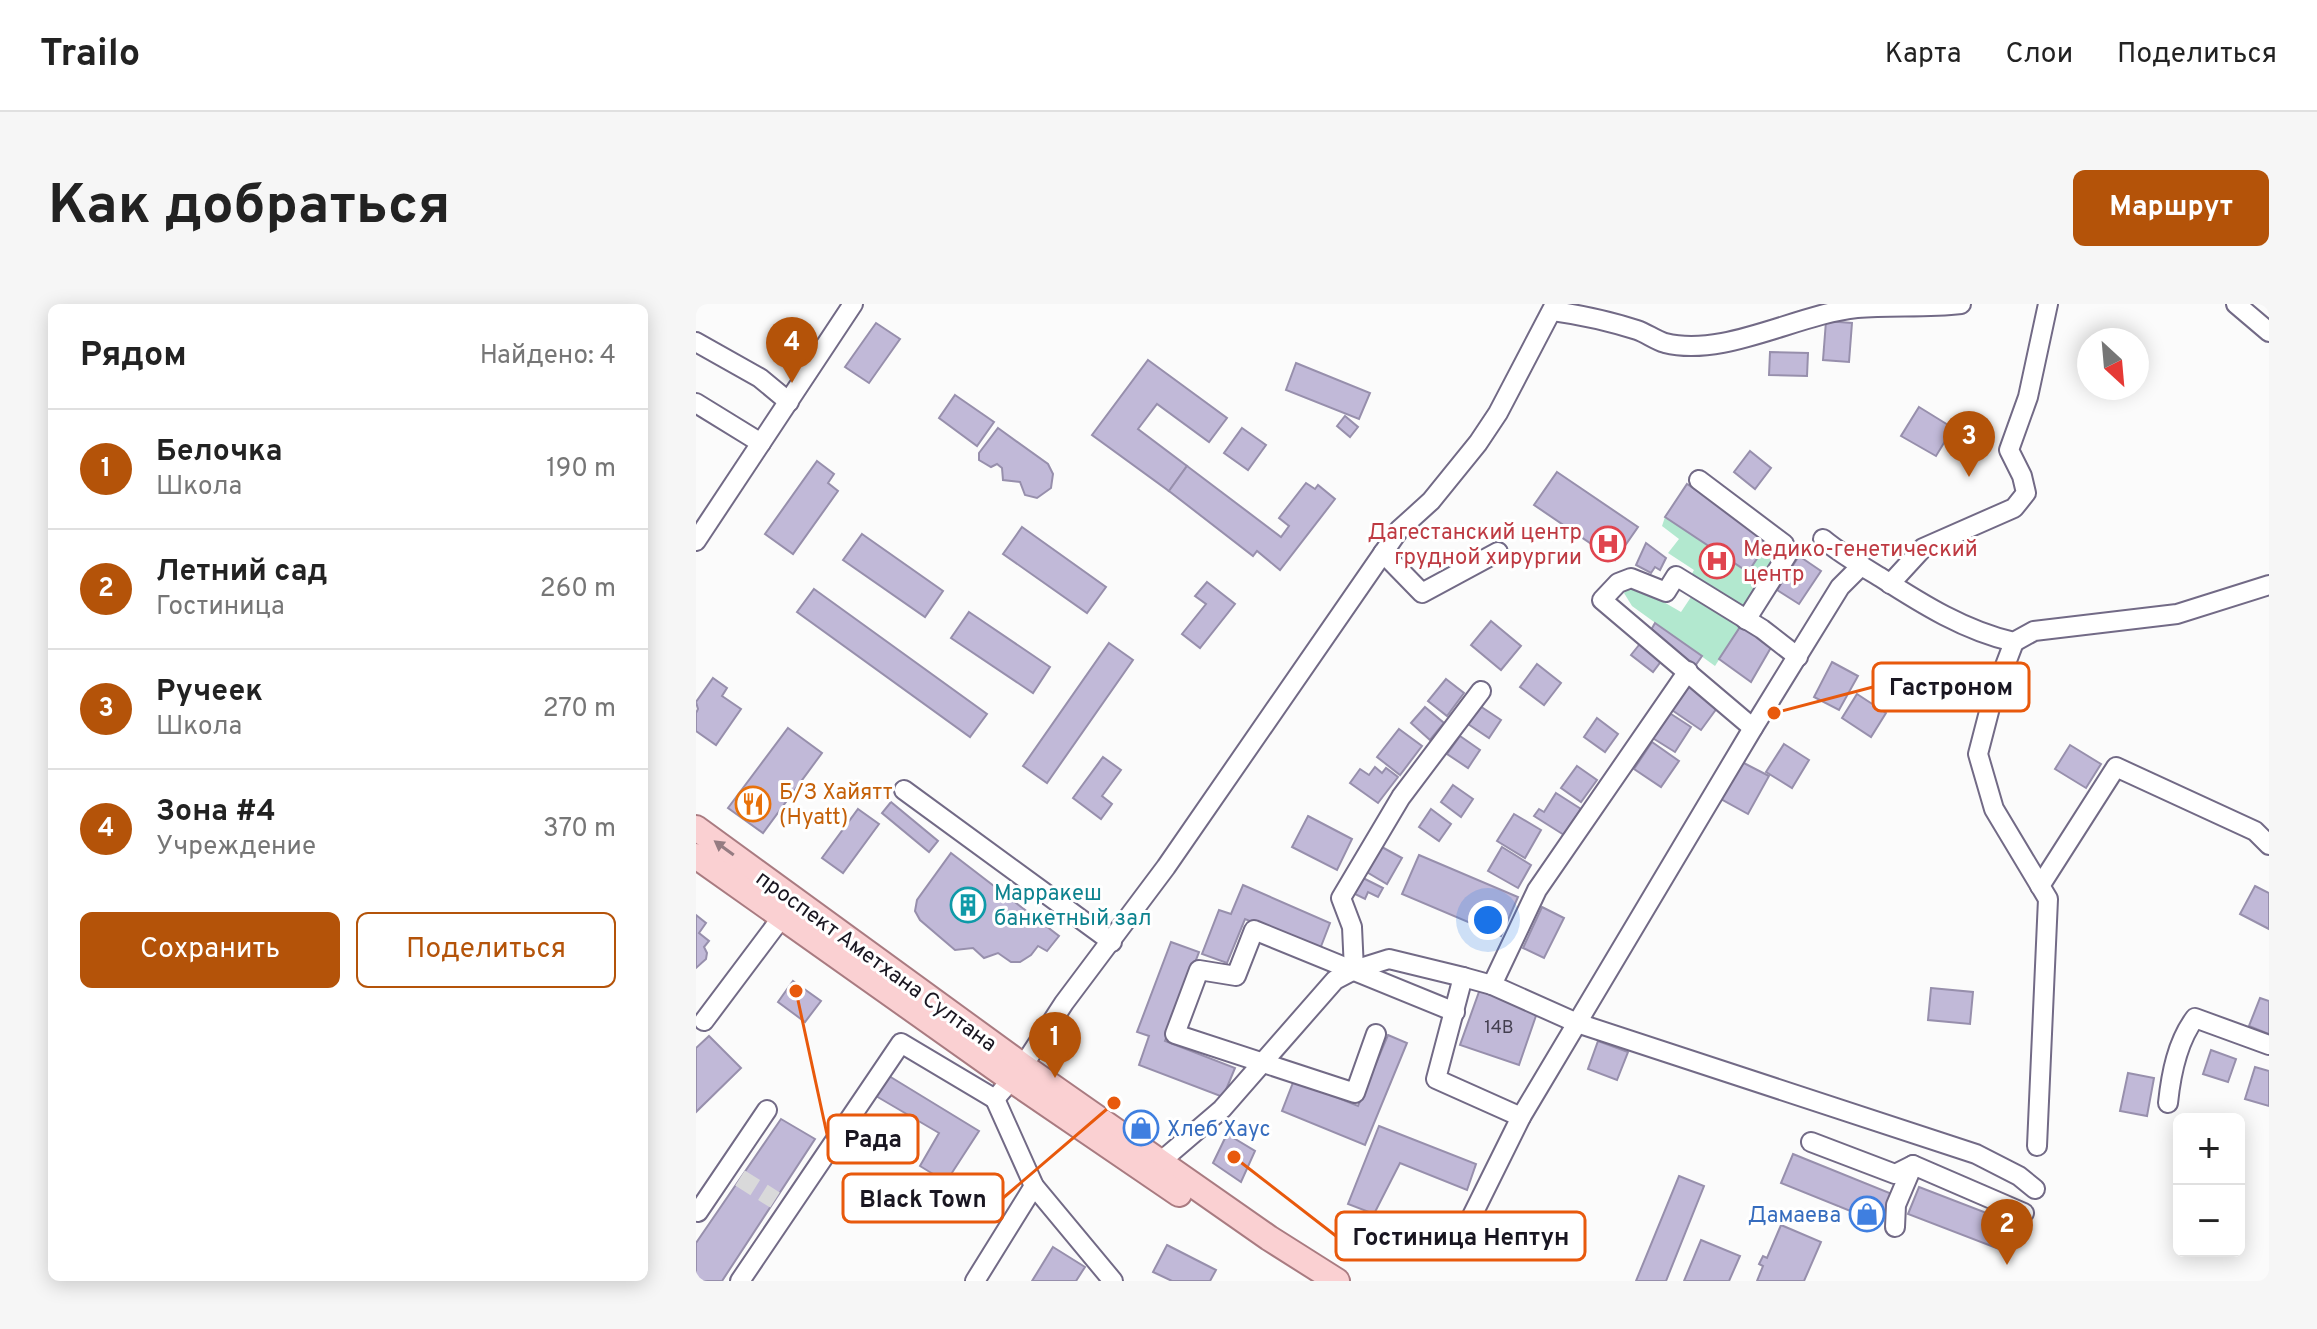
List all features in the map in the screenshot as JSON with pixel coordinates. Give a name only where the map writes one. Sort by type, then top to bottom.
[{"type":"main road","name":"проспект Аметхана Султана","points":[[696,828],[1018,1073],[1154,1167],[1337,1281]]},
{"type":"main road","points":[[696,856],[782,917],[1018,1073]]},
{"type":"main road","points":[[1154,1167],[1309,1281]]},
{"type":"street","points":[[696,541],[853,304]]},
{"type":"street","points":[[995,1099],[1018,1073],[1064,1003],[1112,942],[1399,530],[1431,501],[1478,443],[1498,413],[1554,307],[1641,331],[1665,343],[1691,344],[1721,343],[1856,308],[1961,304]]},
{"type":"street","points":[[1890,584],[1923,548],[2014,508],[2026,493],[2022,476],[2009,450],[2028,397],[2048,304]]},
{"type":"street","points":[[2236,304],[2269,332]]},
{"type":"street","points":[[696,342],[760,378],[789,402]]},
{"type":"street","points":[[696,403],[761,443]]},
{"type":"street","points":[[1699,480],[1784,544],[1787,555],[1746,620]]},
{"type":"street","points":[[1823,539],[1920,602],[1985,635],[2014,642]]},
{"type":"street","points":[[1383,553],[1422,593],[1498,552]]},
{"type":"street","points":[[1466,1228],[1521,1117],[1753,728],[1840,587],[1861,566]]},
{"type":"street","points":[[1753,728],[1602,600],[1618,583],[1631,578],[1666,592],[1676,576],[1798,657]]},
{"type":"street","points":[[2037,1146],[2048,899],[1994,809],[1978,754],[1992,700],[2014,642],[2034,631],[2177,614],[2269,585]]},
{"type":"street","points":[[1492,985],[1537,890],[1688,671]]},
{"type":"street","points":[[1354,970],[1352,927],[1341,898],[1401,797],[1481,691]]},
{"type":"street","points":[[2040,886],[2116,767],[2255,831],[2269,845]]},
{"type":"street","points":[[904,790],[1112,942]]},
{"type":"street","points":[[704,1021],[782,917]]},
{"type":"street","points":[[1376,1034],[1355,1093],[1175,1034],[1199,970],[1236,976],[1254,930],[1455,1012]]},
{"type":"street","points":[[1154,1167],[1222,1109],[1335,980],[1354,970],[1389,959],[1492,985],[1577,1023],[1976,1154],[2019,1176],[2035,1189]]},
{"type":"street","points":[[1463,977],[1436,1079],[1521,1117]]},
{"type":"street","points":[[2168,1103],[2171,1073],[2188,1028],[2195,1018],[2269,1045]]},
{"type":"street","points":[[740,1281],[782,1204],[901,1043],[995,1099],[1034,1186],[1113,1281]]},
{"type":"street","points":[[698,1212],[734,1174],[767,1110]]},
{"type":"street","points":[[1811,1142],[1895,1174],[1913,1165],[2024,1213]]},
{"type":"street","points":[[1895,1227],[1896,1205],[1913,1165]]},
{"type":"street","points":[[975,1281],[1034,1186]]},
{"type":"green space","points":[[1665,517],[1748,572],[1770,539],[1782,555],[1745,609],[1690,577],[1694,570],[1668,553],[1679,539],[1662,526]]},
{"type":"green space","points":[[1629,582],[1681,612],[1693,594],[1742,624],[1715,666],[1632,606],[1624,593]]},
{"type":"building","points":[[1826,321],[1852,323],[1849,362],[1823,360]]},
{"type":"building","points":[[876,323],[900,339],[869,383],[845,367]]},
{"type":"building","points":[[1770,352],[1808,353],[1807,376],[1769,375]]},
{"type":"building","points":[[1148,360],[1227,418],[1209,442],[1157,404],[1138,429],[1187,466],[1169,491],[1092,435]]},
{"type":"building","points":[[1296,363],[1370,393],[1359,419],[1286,390]]},
{"type":"building","points":[[955,395],[994,422],[977,446],[939,418]]},
{"type":"building","points":[[1919,407],[1953,428],[1936,456],[1901,436]]},
{"type":"building","points":[[1345,416],[1358,427],[1350,437],[1337,426]]},
{"type":"building","points":[[998,428],[1048,464],[1053,474],[1051,488],[1037,498],[1025,495],[1020,482],[1003,480],[1002,468],[997,464],[991,467],[979,460],[979,453]]},
{"type":"building","points":[[1242,428],[1266,445],[1248,470],[1224,453]]},
{"type":"building","points":[[1750,451],[1771,468],[1755,489],[1734,472]]},
{"type":"building","points":[[817,461],[834,474],[828,483],[838,491],[793,554],[765,534]]},
{"type":"building","points":[[1187,466],[1281,537],[1289,526],[1279,518],[1306,483],[1315,489],[1318,485],[1335,499],[1280,570],[1257,551],[1253,556],[1169,491]]},
{"type":"building","points":[[1557,472],[1638,527],[1615,560],[1534,505]]},
{"type":"building","points":[[1687,484],[1770,539],[1748,572],[1665,517]]},
{"type":"building","points":[[1022,527],[1106,587],[1087,613],[1003,554]]},
{"type":"building","points":[[862,534],[943,591],[925,617],[843,560]]},
{"type":"building","points":[[1646,543],[1666,558],[1660,570],[1655,567],[1651,573],[1636,565]]},
{"type":"building","points":[[1799,556],[1821,571],[1799,604],[1777,590]]},
{"type":"building","points":[[1207,582],[1235,604],[1200,648],[1182,634],[1206,604],[1195,596]]},
{"type":"building","points":[[814,589],[987,714],[970,737],[797,612]]},
{"type":"building","points":[[969,612],[1050,667],[1033,693],[951,638]]},
{"type":"building","points":[[1491,621],[1521,646],[1501,670],[1471,645]]},
{"type":"building","points":[[1655,623],[1702,656],[1693,669],[1651,630]]},
{"type":"building","points":[[1742,624],[1773,644],[1751,682],[1719,659]]},
{"type":"building","points":[[1643,640],[1665,656],[1653,672],[1631,655]]},
{"type":"building","points":[[1109,643],[1133,660],[1047,783],[1023,766]]},
{"type":"building","points":[[1832,662],[1858,676],[1839,710],[1814,697]]},
{"type":"building","points":[[1537,664],[1561,683],[1544,705],[1520,687]]},
{"type":"building","points":[[713,678],[727,688],[722,696],[741,709],[716,745],[696,731],[696,702]]},
{"type":"building","points":[[1446,679],[1464,693],[1447,716],[1428,701]]},
{"type":"building","points":[[1688,681],[1720,704],[1701,730],[1669,708]]},
{"type":"building","points":[[1857,694],[1886,713],[1871,737],[1842,718]]},
{"type":"building","points":[[1480,706],[1501,720],[1489,738],[1468,724]]},
{"type":"building","points":[[1425,707],[1444,723],[1430,740],[1411,723]]},
{"type":"building","points":[[1668,712],[1691,727],[1675,752],[1651,737]]},
{"type":"building","points":[[1597,718],[1618,734],[1605,752],[1584,737]]},
{"type":"building","points":[[788,728],[822,753],[763,833],[728,808]]},
{"type":"building","points":[[1399,729],[1422,746],[1400,775],[1377,757]]},
{"type":"building","points":[[1460,736],[1480,750],[1468,768],[1447,754]]},
{"type":"building","points":[[1652,742],[1679,761],[1661,787],[1634,769]]},
{"type":"building","points":[[1784,744],[1809,760],[1792,788],[1766,772]]},
{"type":"building","points":[[2070,745],[2101,764],[2086,788],[2055,769]]},
{"type":"building","points":[[1103,757],[1121,770],[1102,796],[1112,804],[1101,819],[1073,798]]},
{"type":"building","points":[[1742,762],[1769,776],[1748,814],[1721,799]]},
{"type":"building","points":[[1577,766],[1597,780],[1581,802],[1561,788]]},
{"type":"building","points":[[1375,767],[1382,773],[1386,768],[1398,777],[1378,803],[1350,783],[1360,769],[1369,775]]},
{"type":"building","points":[[1453,785],[1473,799],[1461,817],[1441,802]]},
{"type":"building","points":[[1556,793],[1581,809],[1564,835],[1534,816],[1539,809],[1544,812]]},
{"type":"building","points":[[891,802],[938,841],[929,852],[882,813]]},
{"type":"building","points":[[858,809],[879,824],[843,873],[822,858]]},
{"type":"building","points":[[1431,809],[1451,824],[1439,841],[1419,827]]},
{"type":"building","points":[[1514,814],[1541,830],[1525,858],[1497,841]]},
{"type":"building","points":[[1308,816],[1352,839],[1337,870],[1292,847]]},
{"type":"building","points":[[1380,846],[1402,858],[1387,884],[1365,871]]},
{"type":"building","points":[[1502,847],[1531,865],[1518,888],[1488,871]]},
{"type":"building","name":"Марракеш банкетный зал","points":[[951,853],[1059,936],[1047,951],[1038,946],[1020,962],[1011,962],[998,953],[984,958],[973,948],[955,950],[920,920],[915,911],[917,900]]},
{"type":"building","points":[[1419,855],[1518,897],[1501,936],[1402,894]]},
{"type":"building","points":[[1359,876],[1383,888],[1378,897],[1368,892],[1365,899],[1351,892]]},
{"type":"building","points":[[1243,885],[1330,923],[1320,949],[1245,919],[1227,963],[1202,954],[1219,910],[1231,914]]},
{"type":"building","points":[[2255,886],[2269,893],[2269,929],[2240,914]]},
{"type":"building","points":[[1542,907],[1564,918],[1544,958],[1523,948]]},
{"type":"building","points":[[696,915],[706,923],[699,933],[709,941],[704,947],[706,959],[696,968]]},
{"type":"building","points":[[1171,942],[1199,952],[1165,1041],[1235,1068],[1223,1097],[1139,1065],[1149,1036],[1137,1032]]},
{"type":"building","points":[[793,981],[821,1001],[805,1022],[778,1002]]},
{"type":"building","points":[[1931,988],[1973,992],[1970,1024],[1928,1020]]},
{"type":"building","points":[[1480,989],[1538,1010],[1519,1065],[1460,1045]]},
{"type":"building","points":[[2260,998],[2269,1001],[2269,1034],[2249,1026]]},
{"type":"building","points":[[1388,1035],[1407,1043],[1365,1145],[1282,1111],[1294,1080],[1358,1106]]},
{"type":"building","points":[[709,1036],[741,1068],[696,1112],[696,1048]]},
{"type":"building","points":[[1598,1041],[1628,1052],[1617,1080],[1588,1069]]},
{"type":"building","points":[[2211,1050],[2236,1059],[2228,1082],[2203,1074]]},
{"type":"building","points":[[2255,1067],[2269,1071],[2269,1106],[2245,1099]]},
{"type":"building","points":[[2128,1073],[2154,1078],[2147,1116],[2120,1111]]},
{"type":"building","points":[[889,1076],[979,1131],[946,1182],[920,1166],[939,1133],[876,1096]]},
{"type":"building","points":[[781,1119],[815,1139],[722,1281],[696,1281],[696,1243]]},
{"type":"building","points":[[1379,1126],[1476,1164],[1467,1190],[1400,1163],[1374,1214],[1348,1204]]},
{"type":"building","points":[[1227,1134],[1255,1151],[1241,1182],[1213,1163]]},
{"type":"building","points":[[1793,1154],[1892,1194],[1880,1223],[1781,1183]]},
{"type":"building","points":[[1679,1176],[1704,1186],[1666,1281],[1636,1281]]},
{"type":"building","points":[[1919,1187],[2010,1222],[1999,1249],[1908,1214]]},
{"type":"building","points":[[1781,1225],[1821,1242],[1804,1281],[1757,1281],[1763,1266],[1759,1264],[1763,1256],[1767,1258]]},
{"type":"building","points":[[1701,1240],[1740,1256],[1729,1281],[1684,1281]]},
{"type":"building","points":[[1167,1245],[1216,1270],[1210,1281],[1172,1281],[1153,1272]]},
{"type":"building","points":[[1053,1247],[1085,1267],[1076,1281],[1032,1281]]},
{"type":"tunnel","points":[[740,1178],[775,1200]]},
{"type":"place","name":"Зона #4","points":[[792,383]]},
{"type":"place","name":"Ручеек","points":[[1969,477]]},
{"type":"place","name":"Дагестанский центр грудной хирургии","points":[[1608,544]]},
{"type":"place","name":"Медико-генетический центр","points":[[1717,561]]},
{"type":"place","name":"Гастроном","points":[[1774,713]]},
{"type":"place","name":"Б/З Хайятт (Hyatt)","points":[[753,804]]},
{"type":"place","name":"Марракеш банкетный зал","points":[[968,905]]},
{"type":"place","name":"Рада","points":[[796,991]]},
{"type":"place","name":"Белочка","points":[[1055,1078]]},
{"type":"place","name":"Black Town","points":[[1114,1103]]},
{"type":"place","name":"Хлеб Хаус","points":[[1141,1128]]},
{"type":"place","name":"Гостиница Нептун","points":[[1234,1157]]},
{"type":"place","name":"Дамаева","points":[[1867,1214]]},
{"type":"place","name":"Летний сад","points":[[2007,1265]]}]
